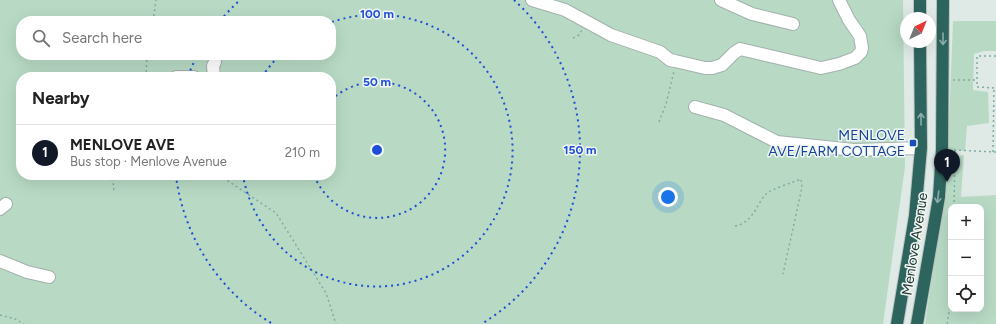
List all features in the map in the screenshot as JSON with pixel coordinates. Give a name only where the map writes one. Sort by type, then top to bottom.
[{"type":"highway","points":[[920,0],[920,12]]},
{"type":"highway","name":"Menlove Avenue","points":[[917,324],[939,197],[942,150],[943,0]]},
{"type":"highway","name":"Menlove Avenue","points":[[897,324],[914,216],[921,148],[920,48]]},
{"type":"highway","points":[[921,148],[942,150]]},
{"type":"street","points":[[532,0],[565,10],[611,35],[660,52],[670,60],[705,68],[712,68],[722,65],[734,52],[740,49],[815,67],[830,67],[855,58],[861,52],[862,48],[860,36],[849,20],[839,0]]},
{"type":"street","points":[[721,0],[752,14],[793,24]]},
{"type":"street","points":[[214,72],[213,66],[215,62]]},
{"type":"street","points":[[695,107],[724,114],[777,142],[854,150],[921,148]]},
{"type":"street","points":[[0,261],[27,272],[49,277]]},
{"type":"path","points":[[154,16],[156,0]]},
{"type":"path","points":[[942,150],[995,152],[995,88],[977,87],[977,56],[996,56]]},
{"type":"path","points":[[146,72],[147,60]]},
{"type":"path","points":[[658,122],[666,104],[676,64],[678,62]]},
{"type":"path","points":[[943,79],[977,80]]},
{"type":"path","points":[[954,204],[955,150]]},
{"type":"path","points":[[111,180],[114,193]]},
{"type":"path","points":[[226,180],[276,213],[326,293],[336,324]]},
{"type":"path","points":[[735,226],[742,225],[748,220],[767,192],[801,180],[802,187],[783,274]]},
{"type":"path","points":[[947,324],[949,312]]},
{"type":"path","points":[[0,315],[16,319],[24,324]]},
{"type":"green space","points":[[0,0],[903,0],[903,12],[900,12],[900,48],[904,48],[905,167],[883,324],[0,324]]},
{"type":"green space","points":[[953,21],[996,21],[996,51],[984,51],[974,54],[973,90],[988,92],[989,123],[967,126],[965,151],[948,150]]},
{"type":"green space","points":[[964,155],[961,197],[996,195],[996,324],[925,324],[935,257],[946,158]]},
{"type":"place","name":"MENLOVE AVE/FARM COTTAGE","points":[[913,143]]},
{"type":"place","name":"MENLOVE AVE","points":[[947,182]]}]
